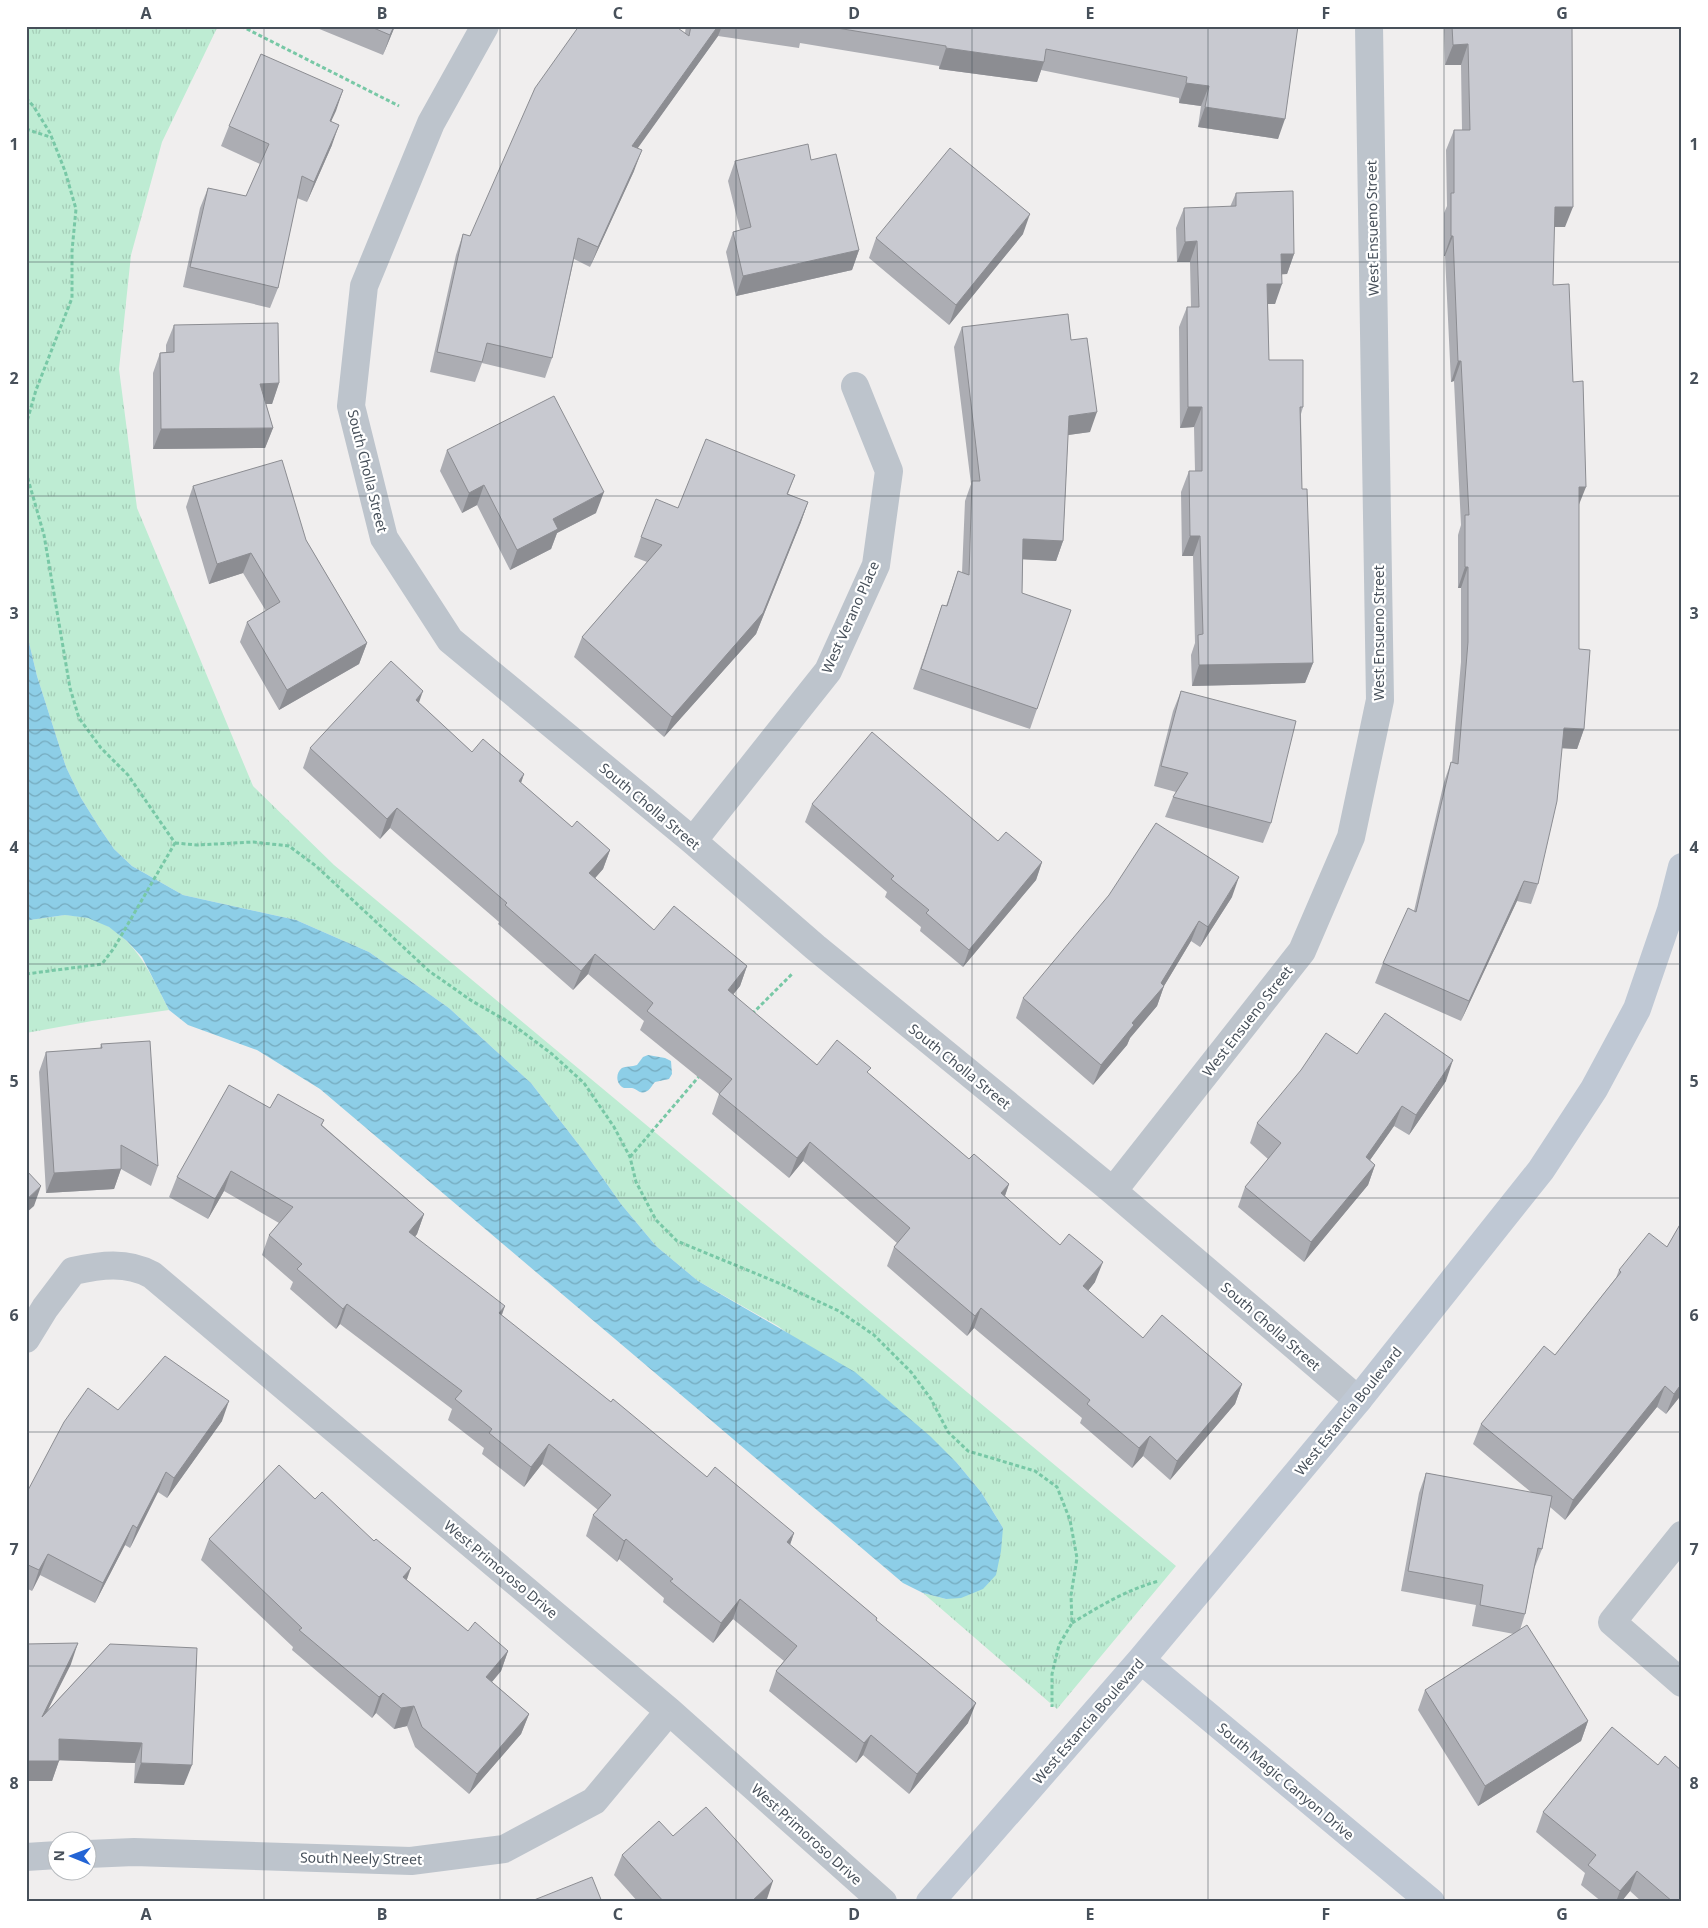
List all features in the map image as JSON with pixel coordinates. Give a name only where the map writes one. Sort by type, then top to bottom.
[{"type":"street","name":"South Cholla Street","points":[[484,26],[430,123],[364,286],[351,406],[384,538],[450,640],[693,841],[815,947],[1113,1191],[1358,1400]]},
{"type":"street","name":"West Ensueno Street","points":[[1113,1191],[1302,951],[1351,837],[1380,700],[1368,26]]},
{"type":"street","name":"West Verano Place","points":[[693,841],[828,671],[876,565],[889,471],[856,386]]},
{"type":"street","name":"West Estancia Boulevard","points":[[930,1902],[1141,1660],[1358,1400],[1541,1170],[1594,1090],[1637,1009],[1671,910],[1682,867]]},
{"type":"street","name":"West Primoroso Drive","points":[[26,1339],[45,1308],[73,1271],[103,1265],[139,1268],[152,1275],[670,1711],[883,1902]]},
{"type":"street","points":[[1682,1535],[1612,1622],[1682,1683]]},
{"type":"street","name":"South Magic Canyon Drive","points":[[1141,1660],[1431,1902]]},
{"type":"street","name":"South Neely Street","points":[[98,1854],[134,1852],[410,1861],[504,1849],[594,1800],[670,1711]]},
{"type":"street","points":[[26,1856],[48,1855]]},
{"type":"path","points":[[241,26],[430,123]]},
{"type":"path","points":[[26,98],[34,107],[51,137],[65,171],[76,209],[72,251],[72,298],[36,390],[26,426]]},
{"type":"path","points":[[26,128],[51,137]]},
{"type":"path","points":[[26,465],[28,479],[44,535],[70,688],[79,718],[102,748],[128,775],[175,843]]},
{"type":"path","points":[[175,843],[197,845],[253,842],[289,846],[316,866],[430,970],[472,1001],[512,1024],[552,1054],[584,1083],[614,1127],[630,1157],[636,1182],[656,1220],[677,1241],[781,1284],[839,1311],[874,1335],[911,1372],[931,1399],[948,1432],[968,1451],[1035,1471],[1057,1487],[1070,1520],[1077,1558],[1071,1595],[1072,1623]]},
{"type":"path","points":[[26,974],[102,964],[114,948],[175,843]]},
{"type":"path","points":[[746,1021],[778,990],[815,947]]},
{"type":"path","points":[[630,1157],[704,1070]]},
{"type":"path","points":[[1046,1714],[1052,1708],[1052,1674],[1059,1645],[1072,1623],[1144,1585],[1162,1580]]},
{"type":"green space","points":[[26,26],[218,26],[162,142],[131,255],[119,369],[137,508],[253,786],[334,865],[1176,1566],[1057,1709],[923,1593],[946,1599],[1003,1528],[981,1492],[957,1463],[778,1326],[698,1281],[656,1246],[621,1204],[586,1154],[531,1083],[449,1008],[369,952],[296,920],[183,895],[132,866],[114,849],[81,798],[66,767],[37,676],[26,630]]},
{"type":"green space","points":[[65,915],[85,917],[104,924],[117,932],[147,968],[169,1010],[26,1033],[26,923],[30,920]]},
{"type":"water","points":[[26,630],[37,676],[66,767],[81,798],[114,849],[132,866],[183,895],[296,920],[369,952],[449,1008],[531,1083],[586,1154],[621,1204],[656,1246],[698,1281],[855,1372],[930,1436],[957,1463],[981,1492],[1003,1528],[996,1575],[983,1589],[961,1598],[946,1599],[923,1593],[903,1583],[320,1089],[257,1050],[188,1025],[169,1010],[142,957],[127,941],[109,927],[88,918],[65,915],[30,920],[26,923]]},
{"type":"water","points":[[648,1055],[671,1061],[672,1074],[669,1079],[655,1082],[645,1092],[621,1086],[617,1079],[620,1070],[624,1067],[637,1065],[643,1057]]},
{"type":"building","points":[[369,26],[394,26],[390,35]]},
{"type":"building","points":[[579,26],[675,26],[689,36],[691,26],[718,26],[632,146],[642,150],[598,247],[578,238],[552,358],[487,343],[482,362],[437,352],[463,234],[470,236],[535,88]]},
{"type":"building","points":[[825,26],[1298,26],[1285,119],[1205,107],[1209,86],[1186,83],[1187,77],[1046,49],[1044,62],[946,48],[946,46]]},
{"type":"building","points":[[1452,26],[1572,26],[1573,207],[1555,207],[1553,285],[1569,284],[1573,382],[1583,381],[1586,487],[1579,487],[1579,649],[1590,650],[1584,729],[1564,728],[1557,801],[1538,884],[1524,881],[1469,1001],[1383,963],[1408,908],[1416,912],[1451,762],[1458,764],[1468,642],[1468,567],[1465,567],[1465,515],[1469,515],[1461,361],[1458,361],[1453,236],[1451,236],[1451,193],[1454,193],[1454,130],[1470,130],[1468,44],[1453,45]]},
{"type":"building","points":[[261,54],[343,90],[330,121],[339,125],[314,182],[302,176],[278,288],[190,267],[208,188],[246,196],[269,144],[229,126]]},
{"type":"building","points":[[808,144],[811,160],[836,154],[859,250],[743,276],[733,232],[751,227],[735,161]]},
{"type":"building","points":[[950,148],[1030,214],[956,305],[876,238]]},
{"type":"building","points":[[1293,191],[1294,254],[1281,254],[1282,284],[1267,284],[1269,360],[1303,360],[1303,407],[1300,407],[1302,489],[1307,489],[1313,663],[1199,665],[1198,635],[1203,634],[1200,536],[1190,536],[1189,471],[1202,471],[1202,407],[1188,407],[1187,307],[1199,307],[1197,241],[1185,242],[1184,208],[1236,206],[1236,193]]},
{"type":"building","points":[[1068,314],[1071,340],[1087,338],[1097,412],[1069,416],[1063,541],[1023,539],[1022,593],[1071,610],[1037,709],[921,669],[942,605],[947,606],[958,571],[969,575],[972,481],[980,481],[962,327]]},
{"type":"building","points":[[278,323],[279,383],[260,384],[273,428],[161,429],[160,353],[174,352],[174,325]]},
{"type":"building","points":[[554,396],[604,492],[553,519],[558,529],[517,550],[484,485],[469,493],[447,450]]},
{"type":"building","points":[[706,439],[795,475],[787,494],[808,502],[763,613],[672,717],[582,637],[662,545],[641,537],[656,499],[678,508]]},
{"type":"building","points":[[282,460],[306,540],[367,643],[287,690],[247,622],[280,602],[251,553],[217,564],[193,486]]},
{"type":"building","points":[[391,661],[423,691],[416,700],[472,752],[483,739],[524,774],[519,781],[572,827],[577,821],[610,850],[589,873],[654,930],[674,906],[747,966],[728,990],[817,1065],[837,1040],[871,1068],[867,1072],[969,1159],[974,1154],[1009,1184],[1001,1193],[1060,1245],[1069,1234],[1103,1262],[1083,1286],[1143,1338],[1162,1315],[1242,1384],[1177,1461],[1150,1436],[1139,1448],[1087,1404],[1090,1400],[981,1308],[975,1316],[894,1247],[910,1228],[810,1142],[797,1158],[719,1094],[732,1079],[647,1011],[653,1003],[595,954],[581,971],[505,905],[507,903],[397,808],[387,819],[310,748]]},
{"type":"building","points":[[1181,691],[1296,721],[1271,823],[1173,797],[1188,773],[1161,766]]},
{"type":"building","points":[[872,732],[998,841],[1006,832],[1042,862],[969,950],[926,913],[929,910],[891,879],[894,876],[812,804]]},
{"type":"building","points":[[1156,823],[1239,877],[1208,927],[1199,921],[1161,983],[1164,986],[1132,1023],[1134,1025],[1101,1065],[1023,998],[1109,895]]},
{"type":"building","points":[[1385,1013],[1453,1060],[1416,1115],[1402,1106],[1366,1157],[1375,1165],[1311,1242],[1245,1187],[1281,1143],[1257,1123],[1301,1070],[1326,1033],[1357,1054]]},
{"type":"building","points":[[150,1041],[158,1166],[121,1145],[121,1169],[54,1173],[46,1052],[102,1048],[101,1044]]},
{"type":"building","points":[[229,1085],[270,1108],[278,1094],[324,1120],[321,1125],[424,1214],[409,1232],[505,1306],[499,1313],[611,1402],[613,1399],[707,1477],[715,1467],[794,1533],[787,1542],[877,1618],[876,1620],[976,1703],[917,1774],[871,1735],[864,1743],[776,1671],[797,1646],[740,1599],[721,1623],[670,1581],[673,1579],[626,1539],[624,1541],[593,1515],[611,1495],[549,1444],[531,1467],[489,1433],[492,1429],[455,1399],[462,1391],[347,1304],[343,1309],[297,1269],[302,1264],[269,1235],[293,1207],[231,1171],[215,1199],[177,1177]]},
{"type":"building","points":[[26,1170],[41,1186],[26,1200]]},
{"type":"building","points":[[1682,1221],[1682,1383],[1674,1394],[1665,1386],[1573,1500],[1481,1424],[1544,1346],[1555,1355],[1621,1272],[1619,1270],[1649,1233],[1667,1247]]},
{"type":"building","points":[[165,1356],[229,1401],[174,1478],[166,1472],[137,1528],[133,1525],[103,1583],[48,1554],[39,1570],[26,1564],[26,1494],[64,1422],[88,1388],[118,1410]]},
{"type":"building","points":[[279,1465],[315,1499],[322,1492],[374,1541],[376,1539],[411,1568],[403,1577],[468,1631],[475,1622],[508,1651],[486,1677],[529,1714],[477,1774],[422,1727],[414,1706],[401,1708],[383,1693],[379,1697],[299,1630],[302,1628],[209,1539]]},
{"type":"building","points":[[1426,1473],[1552,1496],[1542,1549],[1538,1548],[1525,1614],[1480,1605],[1483,1585],[1408,1571]]},
{"type":"building","points":[[1527,1625],[1588,1721],[1485,1786],[1425,1690]]},
{"type":"building","points":[[78,1643],[42,1717],[110,1644],[197,1648],[192,1765],[141,1763],[142,1743],[59,1739],[59,1761],[26,1761],[26,1644]]},
{"type":"building","points":[[1612,1727],[1658,1765],[1665,1756],[1682,1771],[1682,1902],[1673,1902],[1637,1871],[1620,1891],[1588,1865],[1596,1855],[1543,1812]]},
{"type":"building","points":[[706,1807],[773,1881],[751,1902],[664,1902],[622,1855],[659,1821],[673,1836]]},
{"type":"building","points":[[592,1877],[602,1902],[534,1902],[534,1900]]}]
